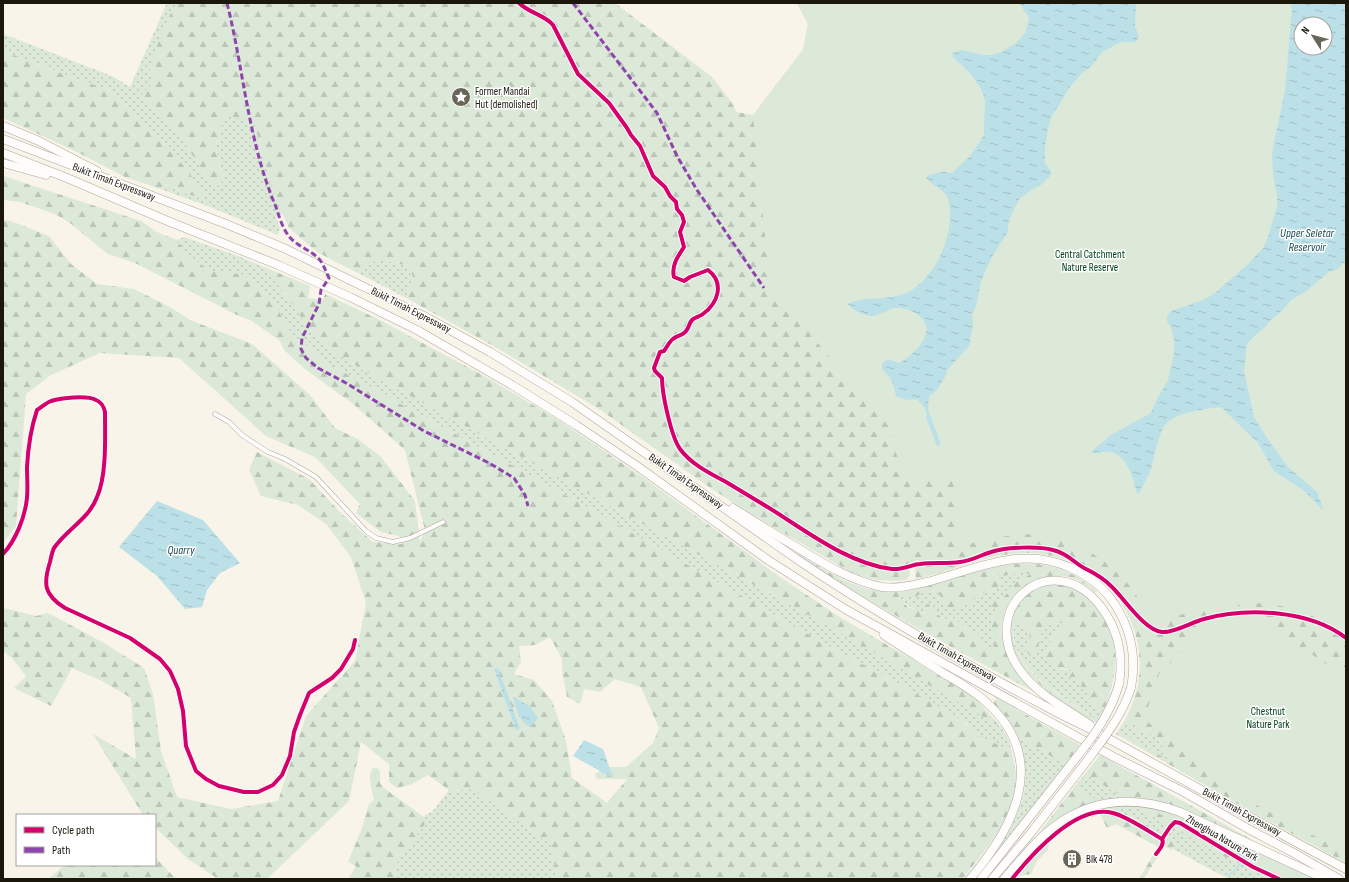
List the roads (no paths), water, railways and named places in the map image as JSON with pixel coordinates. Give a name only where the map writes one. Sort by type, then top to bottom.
[{"type":"highway","points":[[3,126],[39,141],[134,189]]},
{"type":"highway","name":"Bukit Timah Expressway","points":[[3,140],[134,189],[286,249],[424,316],[490,352],[572,402],[714,500],[744,523],[824,577],[895,622],[958,659],[1107,738],[1346,869]]},
{"type":"highway","name":"Bukit Timah Expressway","points":[[3,153],[278,265],[350,297],[416,330],[512,384],[576,425],[637,466],[768,560],[845,609],[1099,748],[1182,791],[1252,832],[1292,852],[1339,879]]},
{"type":"highway","points":[[3,163],[57,178],[66,178]]},
{"type":"highway","points":[[714,500],[727,504],[824,564],[862,582],[884,587],[909,586],[995,562],[1020,558],[1038,558],[1065,565],[1092,580],[1107,593],[1122,617],[1127,628],[1132,648],[1134,665],[1131,688],[1122,711],[1109,733],[1030,834],[992,879]]},
{"type":"highway","points":[[981,879],[1095,734],[1107,715],[1115,698],[1119,684],[1120,655],[1114,629],[1108,616],[1088,593],[1076,585],[1061,581],[1046,582],[1024,591],[1015,601],[1008,616],[1006,636],[1010,652],[1029,681],[1047,696],[1107,738]]},
{"type":"highway","points":[[845,609],[904,649],[965,686],[986,702],[1003,720],[1013,738],[1021,768],[1021,781],[1018,797],[1004,832],[987,858],[970,879]]},
{"type":"highway","points":[[1004,879],[1031,849],[1054,827],[1081,811],[1106,804],[1125,801],[1155,804],[1180,812],[1326,879]]},
{"type":"street","points":[[3,554],[9,548],[19,529],[27,499],[27,467],[32,427],[37,410],[49,402],[61,399],[87,398],[97,400],[103,406],[105,412],[103,473],[98,496],[91,510],[53,549],[47,572],[46,589],[55,602],[130,638],[160,659],[170,671],[178,689],[183,711],[186,746],[196,771],[206,779],[219,786],[244,792],[258,792],[273,785],[282,775],[290,756],[294,732],[309,693],[332,678],[341,669],[352,649],[355,640]]},
{"type":"street","points":[[215,414],[229,422],[242,435],[268,452],[285,459],[316,477],[366,531],[376,538],[393,542],[410,538],[443,522]]},
{"type":"water","points":[[1020,3],[1136,3],[1135,26],[1139,37],[1135,42],[1121,42],[1102,52],[1090,68],[1083,72],[1070,87],[1052,116],[1045,146],[1045,163],[1051,172],[1051,175],[1041,185],[1020,198],[1012,213],[1008,224],[1008,232],[993,255],[981,281],[976,306],[972,315],[973,325],[969,346],[948,369],[944,379],[936,391],[929,396],[928,416],[924,407],[917,399],[906,400],[896,396],[888,374],[882,370],[882,364],[888,359],[899,363],[917,349],[925,336],[926,329],[924,322],[915,313],[905,308],[897,308],[870,316],[858,312],[848,305],[849,303],[856,301],[892,297],[906,293],[917,286],[935,266],[947,239],[950,211],[948,199],[944,193],[926,178],[931,174],[938,172],[952,173],[971,155],[984,135],[985,101],[982,91],[971,74],[953,57],[952,53],[962,50],[983,55],[992,55],[1015,44],[1025,33],[1029,18]]},
{"type":"water","name":"Upper Seletar Reservoir","points":[[1290,3],[1346,3],[1346,261],[1337,269],[1329,272],[1305,292],[1291,300],[1281,312],[1254,336],[1247,344],[1244,371],[1254,417],[1271,444],[1289,468],[1317,492],[1324,511],[1303,490],[1274,471],[1258,443],[1221,407],[1183,414],[1165,425],[1159,439],[1151,469],[1140,492],[1137,494],[1129,468],[1121,457],[1110,452],[1091,452],[1111,435],[1151,413],[1168,380],[1174,353],[1174,339],[1167,321],[1167,316],[1171,311],[1203,300],[1215,293],[1247,265],[1263,248],[1277,207],[1272,155],[1285,91],[1292,9]]},
{"type":"water","name":"Quarry","points":[[157,501],[203,520],[240,563],[220,573],[207,590],[202,607],[185,609],[157,576],[119,547]]},
{"type":"water","points":[[498,668],[520,729],[516,730],[494,669]]},
{"type":"water","points":[[513,697],[530,707],[538,718],[530,727],[521,718]]},
{"type":"water","points":[[584,740],[603,749],[613,778],[573,756]]},
{"type":"waterway","points":[[928,416],[938,443]]},
{"type":"waterway","points":[[1240,845],[1239,854],[1253,861]]},
{"type":"waterway","points":[[1228,876],[1236,869],[1245,857]]},
{"type":"place","name":"Former Mandai Hut (demolished)","points":[[461,97]]},
{"type":"place","name":"Blk 478","points":[[1072,859]]},
{"type":"park label","name":"Central Catchment Nature Reserve","points":[[1090,260]]},
{"type":"park label","name":"Chestnut Nature Park","points":[[1268,717]]}]
